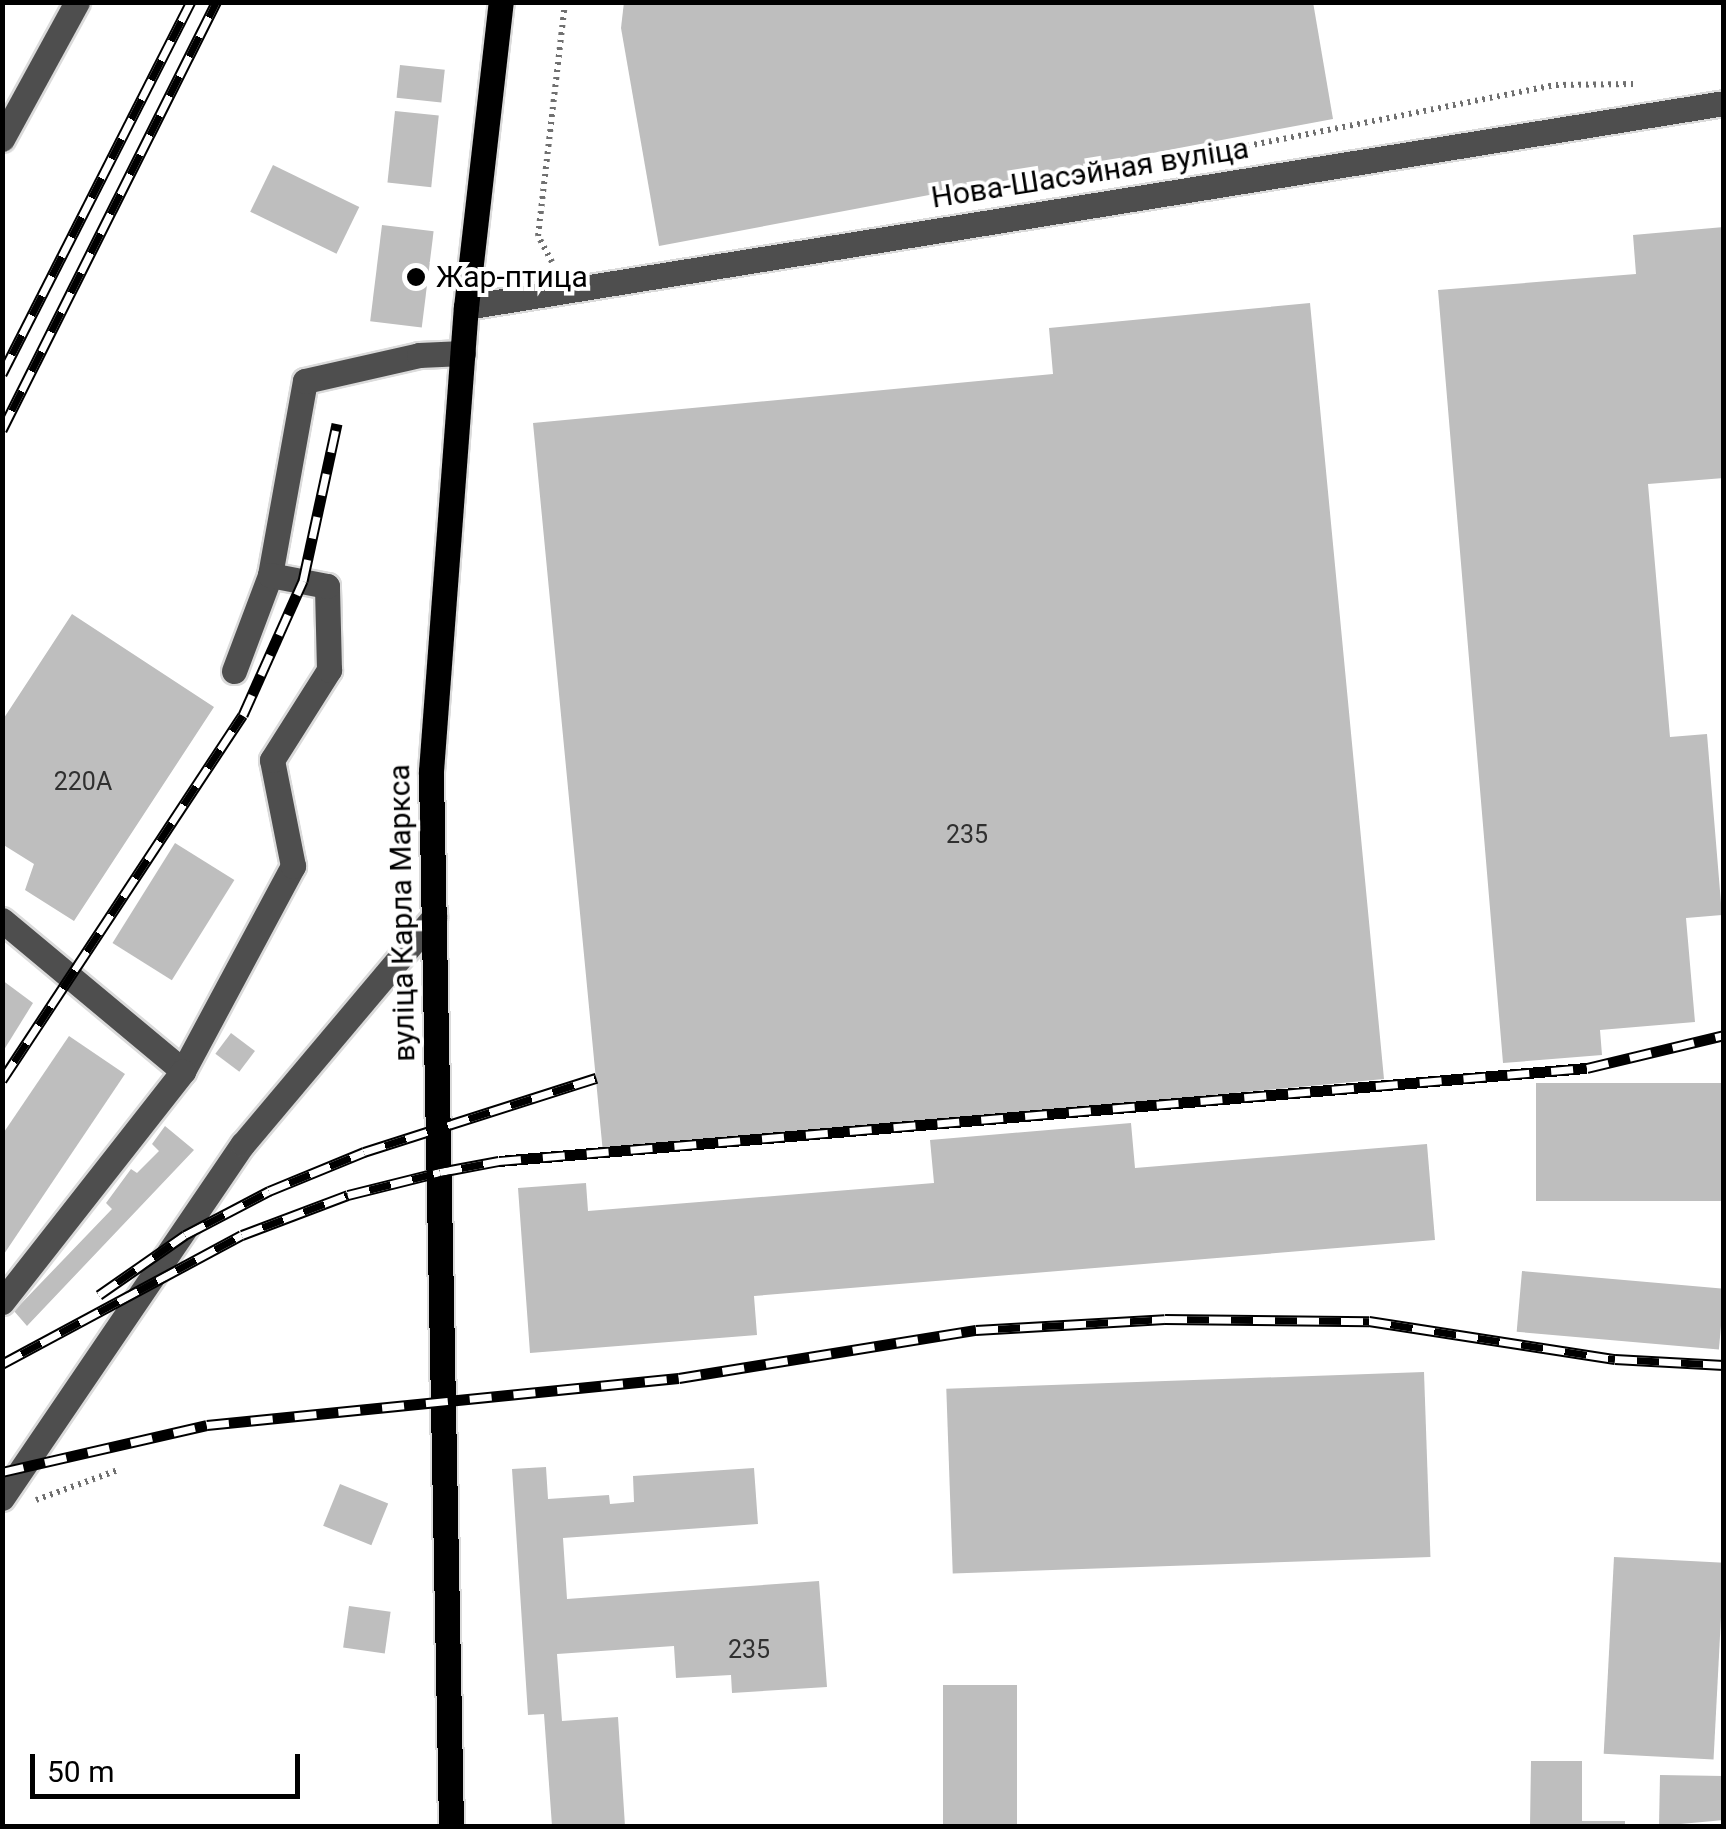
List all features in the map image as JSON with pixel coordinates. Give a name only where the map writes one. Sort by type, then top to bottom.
[{"type":"main road","name":"вуліца Карла Маркса","points":[[451,1826],[431,771],[466,308],[501,2]]},
{"type":"street","points":[[2,138],[77,2]]},
{"type":"street","name":"Нова-Шасэйная вуліца","points":[[466,308],[1724,103]]},
{"type":"street","points":[[234,670],[270,575],[305,381],[419,355],[463,353]]},
{"type":"street","points":[[2,1302],[182,1071],[293,866],[272,760],[329,670],[327,586],[270,575]]},
{"type":"street","points":[[11,1502],[243,1144],[434,917]]},
{"type":"street","points":[[2,920],[182,1071]]},
{"type":"path","points":[[559,267],[546,257],[538,236],[566,2]]},
{"type":"path","points":[[1231,149],[1556,85],[1642,84]]},
{"type":"path","points":[[11,1502],[118,1470]]},
{"type":"building","points":[[624,2],[1313,2],[1333,119],[659,246],[621,28]]},
{"type":"building","points":[[400,65],[445,70],[441,103],[397,98]]},
{"type":"building","points":[[395,111],[439,116],[431,187],[387,183]]},
{"type":"building","points":[[273,165],[359,207],[336,254],[250,212]]},
{"type":"building","points":[[382,225],[434,231],[422,328],[370,321]]},
{"type":"building","points":[[1724,227],[1724,478],[1648,484],[1670,737],[1707,734],[1722,915],[1686,918],[1695,1022],[1600,1030],[1602,1055],[1503,1063],[1438,290],[1636,274],[1633,235]]},
{"type":"building","points":[[1310,303],[1384,1079],[603,1153],[533,423],[1053,374],[1049,328]]},
{"type":"building","points":[[72,614],[214,707],[74,921],[25,890],[34,864],[2,844],[2,721]]},
{"type":"building","points":[[175,843],[234,880],[172,980],[112,943]]},
{"type":"building","points":[[2,980],[33,1003],[2,1053]]},
{"type":"building","points":[[231,1033],[255,1051],[239,1072],[215,1054]]},
{"type":"building","points":[[69,1036],[125,1074],[2,1257],[2,1135]]},
{"type":"building","points":[[1536,1083],[1724,1083],[1724,1201],[1536,1201]]},
{"type":"building","points":[[1131,1123],[1135,1168],[1427,1144],[1435,1240],[754,1296],[757,1335],[530,1353],[518,1188],[586,1183],[588,1211],[934,1183],[930,1140]]},
{"type":"building","points":[[165,1126],[194,1150],[27,1326],[14,1311],[112,1209],[106,1203],[131,1169],[137,1173],[159,1151],[152,1144]]},
{"type":"building","points":[[1522,1271],[1724,1289],[1719,1349],[1517,1332]]},
{"type":"building","points":[[1424,1372],[1430,1557],[953,1574],[946,1389]]},
{"type":"building","points":[[546,1467],[548,1499],[609,1495],[610,1504],[634,1502],[633,1476],[754,1468],[758,1524],[563,1538],[567,1599],[819,1581],[827,1687],[732,1693],[731,1675],[676,1678],[674,1646],[557,1654],[562,1721],[618,1717],[625,1826],[552,1826],[544,1714],[528,1715],[512,1469]]},
{"type":"building","points":[[340,1484],[388,1503],[371,1545],[323,1526]]},
{"type":"building","points":[[1614,1557],[1724,1563],[1714,1759],[1604,1754]]},
{"type":"building","points":[[349,1606],[391,1612],[385,1653],[343,1648]]},
{"type":"building","points":[[943,1685],[1017,1685],[1017,1826],[943,1826]]},
{"type":"building","points":[[1531,1761],[1582,1761],[1582,1821],[1625,1821],[1625,1826],[1530,1826]]},
{"type":"building","points":[[1660,1775],[1724,1776],[1724,1820],[1659,1826]]},
{"type":"railway","points":[[2,374],[191,2]]},
{"type":"railway","points":[[2,430],[216,2]]},
{"type":"railway","points":[[2,1080],[243,715],[303,581],[337,424]]},
{"type":"railway","points":[[2,1364],[242,1235],[348,1195],[440,1172],[499,1161],[1587,1068],[1724,1035]]},
{"type":"railway","points":[[99,1295],[185,1235],[269,1191],[364,1152],[596,1078]]},
{"type":"railway","points":[[2,1472],[207,1425],[679,1378],[976,1330],[1165,1319],[1369,1321],[1615,1359],[1724,1365]]},
{"type":"place","name":"Жар-птица","points":[[416,277]]}]
